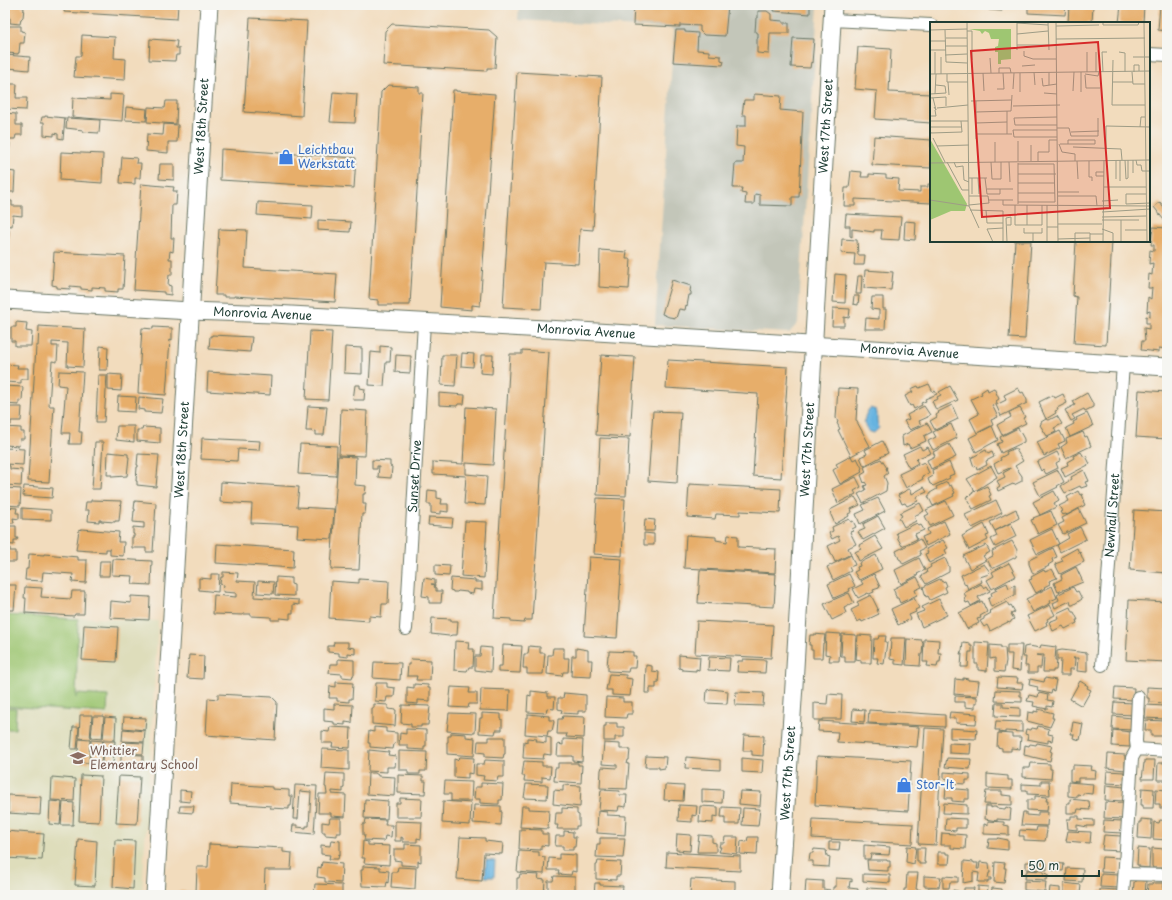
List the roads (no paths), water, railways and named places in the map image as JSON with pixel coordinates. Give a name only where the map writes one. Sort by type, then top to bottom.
[{"type":"street","name":"West 18th Street","points":[[155,895],[209,5]]},
{"type":"street","points":[[833,12],[930,26]]},
{"type":"street","name":"West 17th Street","points":[[780,895],[833,12]]},
{"type":"street","points":[[1150,54],[1167,54]]},
{"type":"street","name":"Monrovia Avenue","points":[[5,300],[576,331],[1167,367]]},
{"type":"street","name":"Sunset Drive","points":[[406,629],[424,323]]},
{"type":"street","name":"Newhall Street","points":[[1102,665],[1123,364]]},
{"type":"street","points":[[1123,895],[1132,758],[1137,749],[1138,696]]},
{"type":"street","points":[[1137,749],[1167,751]]},
{"type":"street","points":[[1125,874],[1167,875]]},
{"type":"water","points":[[870,408],[876,410],[877,413],[879,428],[874,433],[868,431],[864,422],[866,414]]},
{"type":"water","points":[[486,860],[495,861],[494,877],[485,877]]},
{"type":"place","name":"Leichtbau Werkstatt","points":[[286,157]]},
{"type":"place","name":"Whittier Elementary School","points":[[78,758]]},
{"type":"place","name":"Stor-It","points":[[904,785]]}]
